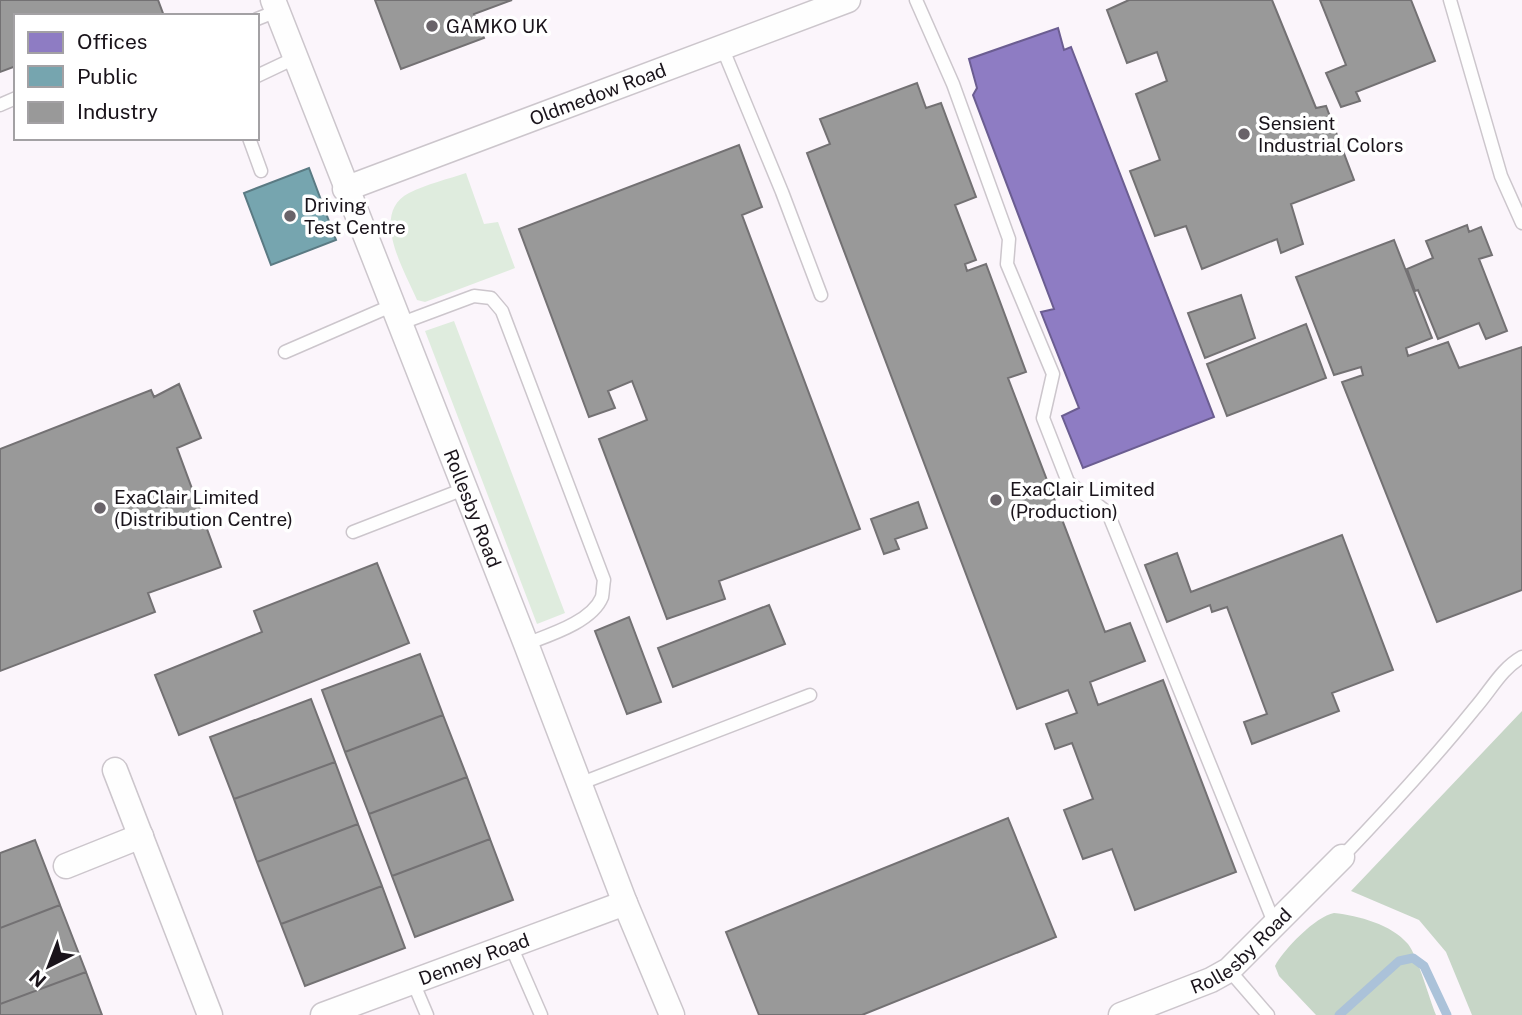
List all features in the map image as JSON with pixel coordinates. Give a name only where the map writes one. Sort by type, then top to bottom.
[{"type":"street","name":"Oldmedow Road","points":[[345,189],[848,0]]},
{"type":"street","name":"Rollesby Road","points":[[269,10],[295,58],[625,904],[672,1015]]},
{"type":"street","points":[[115,770],[210,1015]]},
{"type":"street","points":[[66,866],[141,836]]},
{"type":"street","name":"Rollesby Road","points":[[1121,1015],[1211,980],[1229,970],[1342,858]]},
{"type":"street","name":"Denney Road","points":[[330,1014],[625,904]]},
{"type":"lane","points":[[916,0],[953,84],[1009,239],[1007,264],[1053,374],[1043,418],[1068,482],[1108,513],[1275,925]]},
{"type":"lane","points":[[1450,0],[1501,176],[1522,223]]},
{"type":"lane","points":[[722,47],[821,295]]},
{"type":"lane","points":[[259,75],[295,58]]},
{"type":"lane","points":[[250,140],[261,171]]},
{"type":"lane","points":[[285,352],[395,315],[474,296],[491,298],[502,311],[604,580],[602,596],[593,610],[570,626],[526,645]]},
{"type":"lane","points":[[353,533],[464,489]]},
{"type":"lane","points":[[1342,858],[1476,708],[1502,672],[1522,657]]},
{"type":"lane","points":[[579,784],[810,695]]},
{"type":"lane","points":[[511,946],[541,1015]]},
{"type":"lane","points":[[1229,970],[1268,1015]]},
{"type":"lane","points":[[413,982],[427,1015]]},
{"type":"green space","points":[[466,173],[484,224],[498,222],[515,268],[425,302],[417,300],[393,244],[392,215],[397,202],[409,193],[430,184]]},
{"type":"green space","points":[[454,321],[565,613],[537,624],[425,331]]},
{"type":"green space","points":[[1522,711],[1522,1015],[1472,1015],[1446,952],[1419,920],[1351,891]]},
{"type":"green space","points":[[1334,913],[1354,916],[1384,926],[1408,944],[1436,1015],[1316,1015],[1279,976],[1275,966],[1301,935],[1318,920]]},
{"type":"building: Offices","points":[[1058,28],[1064,50],[1071,47],[1214,417],[1083,468],[1062,416],[1079,408],[1041,312],[1054,309],[973,95],[977,88],[969,59]]},
{"type":"building: Public","name":"Driving Test Centre","points":[[309,168],[336,240],[271,265],[244,193]]},
{"type":"building: Industry","points":[[0,0],[158,0],[163,14],[14,14],[14,67],[0,72]]},
{"type":"building: Industry","name":"GAMKO UK","points":[[375,0],[512,0],[474,14],[484,38],[401,69]]},
{"type":"building: Industry","name":"Sensient Industrial Colors","points":[[1129,0],[1272,0],[1316,108],[1326,106],[1354,180],[1291,204],[1303,244],[1281,253],[1277,239],[1202,269],[1186,226],[1155,236],[1130,171],[1160,160],[1136,94],[1167,81],[1157,52],[1127,63],[1107,10]]},
{"type":"building: Industry","points":[[1320,0],[1411,0],[1435,61],[1356,92],[1360,101],[1341,107],[1326,73],[1346,65]]},
{"type":"building: Industry","name":"ExaClair Limited (Production)","points":[[917,83],[926,108],[941,103],[976,197],[955,205],[976,260],[965,264],[967,271],[986,264],[1026,372],[1008,378],[1105,632],[1130,623],[1145,661],[1090,682],[1098,705],[1163,680],[1236,872],[1135,910],[1112,849],[1083,859],[1064,810],[1093,799],[1072,743],[1055,749],[1046,724],[1077,713],[1068,690],[1017,709],[807,153],[830,144],[820,119]]},
{"type":"building: Industry","points":[[739,145],[762,207],[742,215],[860,529],[719,581],[725,599],[667,619],[599,439],[647,420],[632,381],[608,391],[615,408],[589,417],[519,229]]},
{"type":"building: Industry","points":[[1467,225],[1469,232],[1481,227],[1492,255],[1479,259],[1507,331],[1486,339],[1479,323],[1438,339],[1407,269],[1433,258],[1426,241]]},
{"type":"building: Industry","points":[[1394,240],[1432,338],[1406,348],[1408,356],[1448,342],[1459,368],[1522,347],[1522,590],[1437,622],[1342,382],[1363,375],[1361,367],[1334,375],[1296,277]]},
{"type":"building: Industry","points":[[1241,295],[1255,338],[1205,358],[1188,313]]},
{"type":"building: Industry","points":[[1306,324],[1326,378],[1227,416],[1207,364]]},
{"type":"building: Industry","name":"ExaClair Limited (Distribution Centre)","points":[[179,384],[201,438],[177,448],[221,567],[148,593],[155,612],[0,671],[0,449],[151,390],[154,397]]},
{"type":"building: Industry","points":[[918,502],[927,528],[895,539],[899,549],[884,554],[871,519]]},
{"type":"building: Industry","points":[[1342,535],[1393,670],[1332,693],[1339,711],[1252,744],[1244,722],[1267,714],[1227,607],[1212,612],[1210,605],[1167,622],[1145,565],[1177,553],[1191,592]]},
{"type":"building: Industry","points":[[377,563],[409,643],[179,735],[155,675],[262,632],[254,611]]},
{"type":"building: Industry","points":[[769,605],[785,644],[673,687],[658,648]]},
{"type":"building: Industry","points":[[629,617],[661,702],[627,714],[595,631]]},
{"type":"building: Industry","points":[[420,654],[443,715],[345,752],[322,690]]},
{"type":"building: Industry","points":[[311,699],[335,762],[234,799],[210,737]]},
{"type":"building: Industry","points":[[443,715],[467,777],[369,814],[345,752]]},
{"type":"building: Industry","points":[[335,762],[358,824],[257,862],[234,799]]},
{"type":"building: Industry","points":[[467,777],[490,839],[392,876],[369,814]]},
{"type":"building: Industry","points":[[1008,818],[1056,937],[862,1015],[759,1015],[726,932]]},
{"type":"building: Industry","points":[[358,824],[382,886],[281,924],[257,862]]},
{"type":"building: Industry","points":[[490,839],[513,900],[415,937],[392,876]]},
{"type":"building: Industry","points":[[35,840],[60,905],[0,928],[0,853]]},
{"type":"building: Industry","points":[[382,886],[405,948],[305,986],[281,924]]},
{"type":"building: Industry","points":[[60,905],[86,972],[0,1004],[0,928]]},
{"type":"building: Industry","points":[[86,972],[102,1015],[0,1015],[0,1004]]},
{"type":"waterway","points":[[1339,1015],[1399,961],[1413,958],[1424,966],[1447,1015]]},
{"type":"place","name":"GAMKO UK","points":[[432,26]]},
{"type":"place","name":"Sensient Industrial Colors","points":[[1244,134]]},
{"type":"place","name":"Driving Test Centre","points":[[290,216]]},
{"type":"place","name":"ExaClair Limited (Production)","points":[[996,500]]},
{"type":"place","name":"ExaClair Limited (Distribution Centre)","points":[[100,508]]}]
